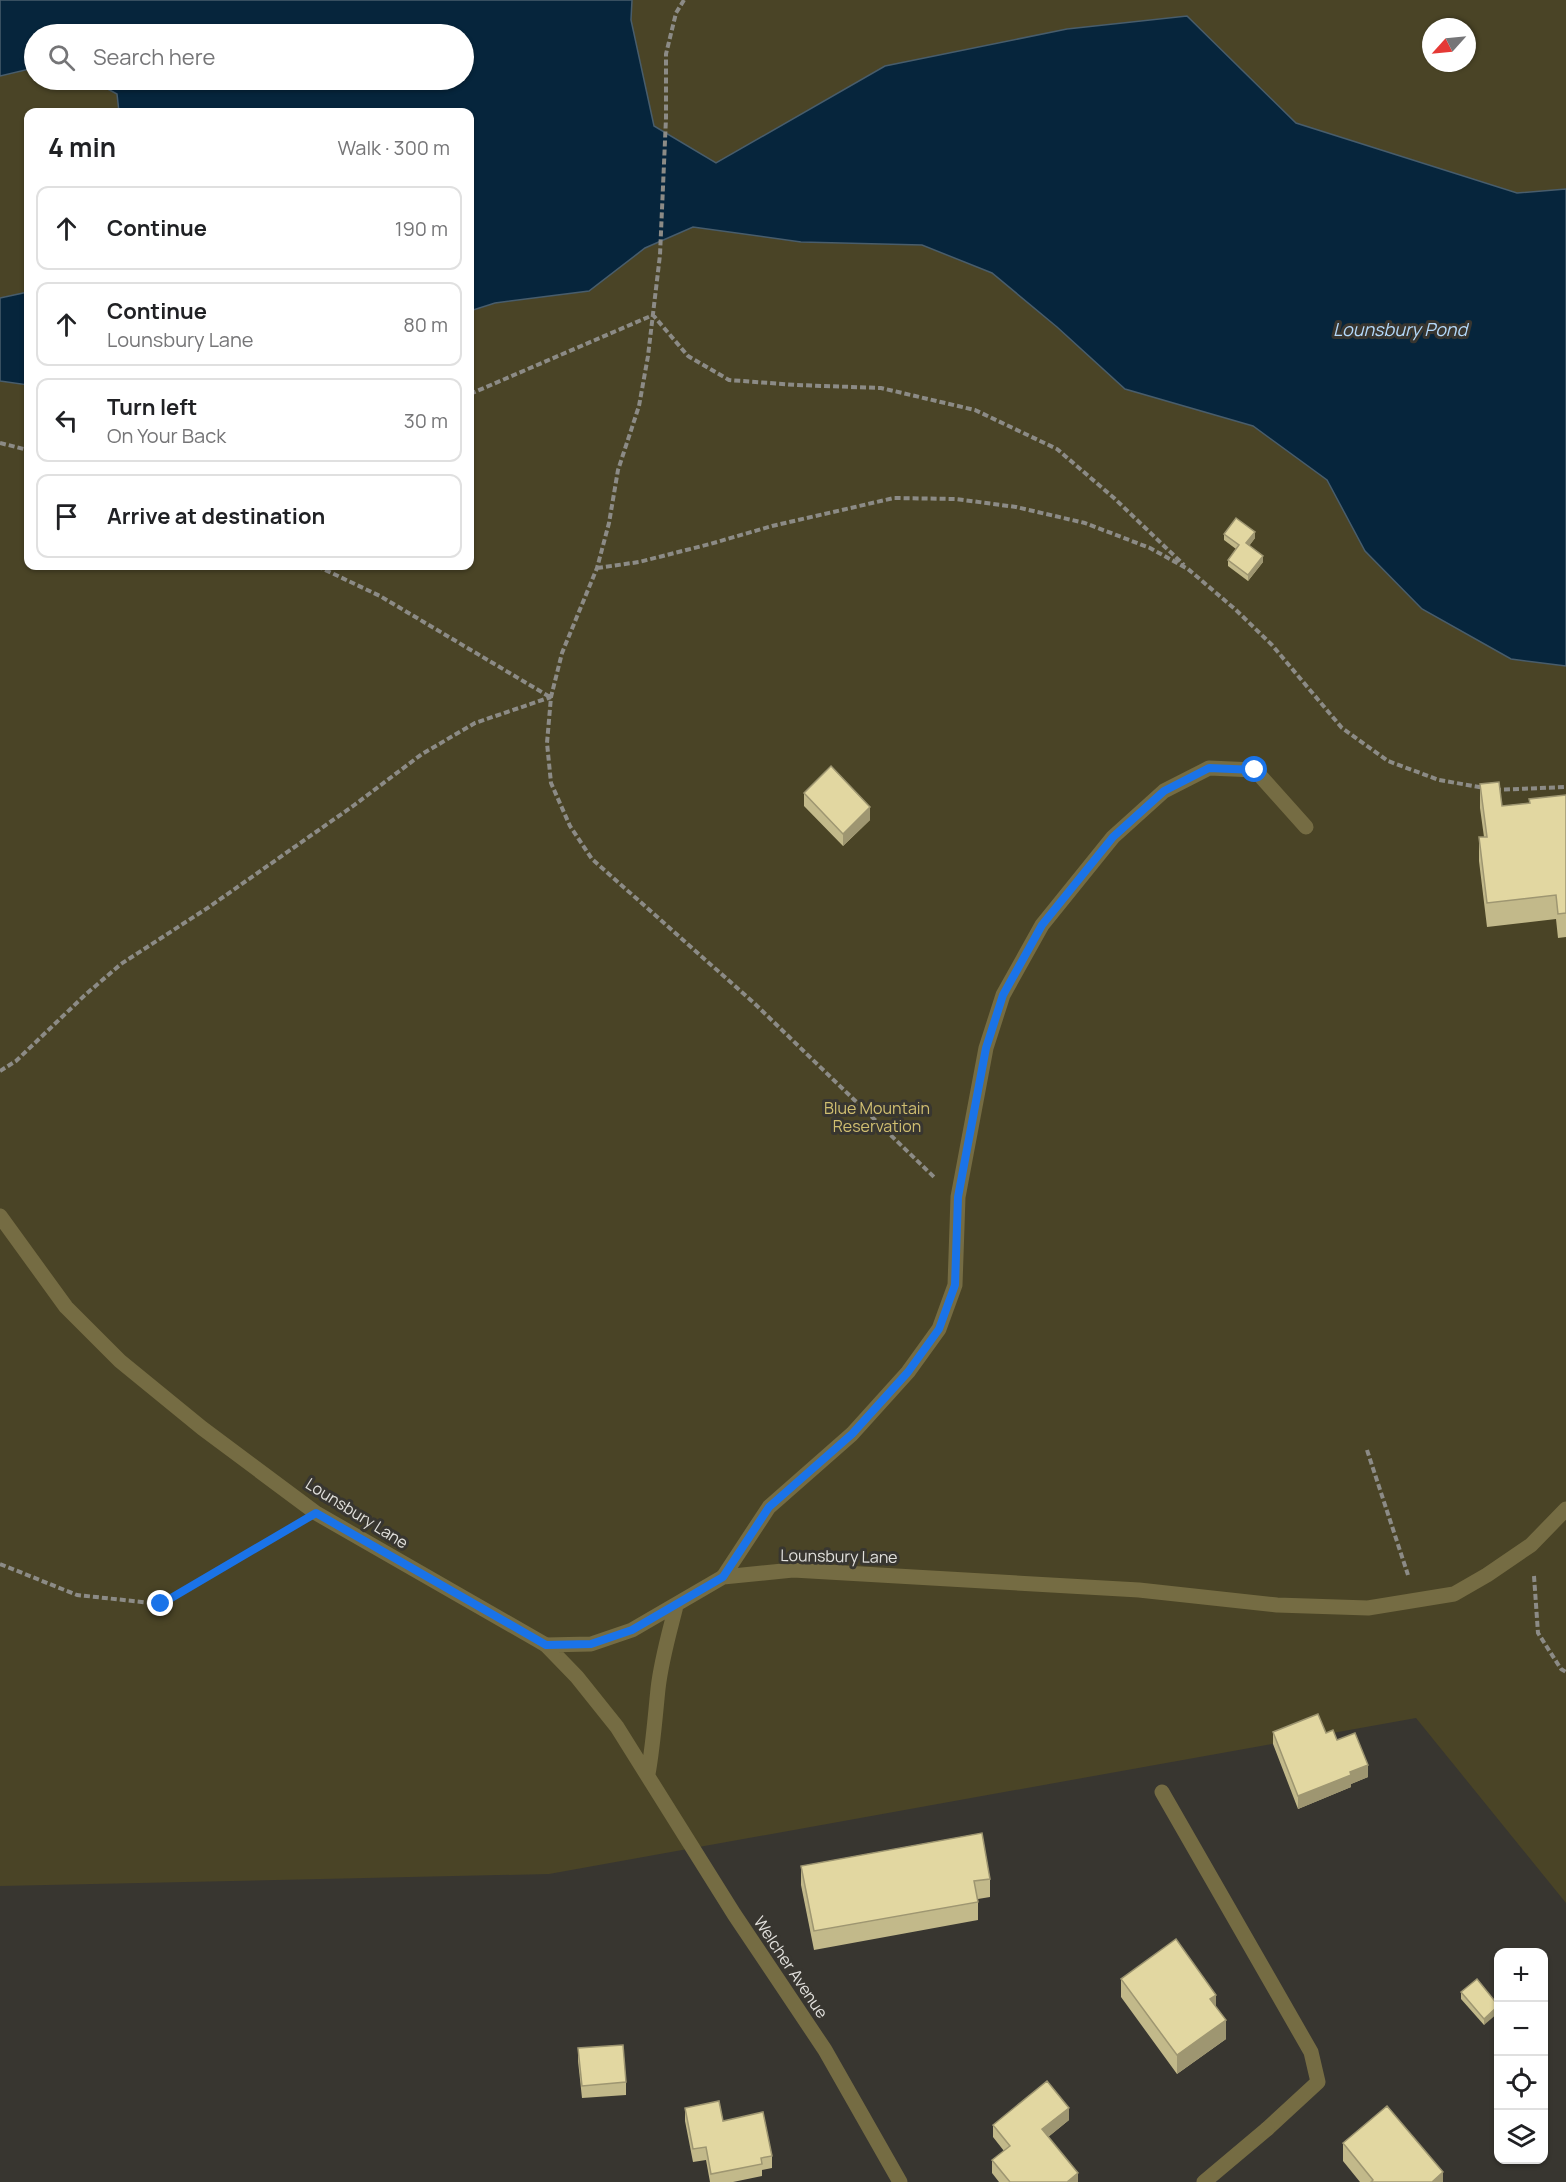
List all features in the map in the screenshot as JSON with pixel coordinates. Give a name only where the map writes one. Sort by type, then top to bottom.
[{"type":"street","points":[[723,1577],[769,1507],[852,1434],[908,1372],[939,1329],[955,1285],[958,1197],[986,1048],[1003,995],[1042,925],[1113,837],[1164,791],[1209,768],[1255,770],[1306,827]]},
{"type":"street","name":"Lounsbury Lane","points":[[0,1216],[66,1307],[120,1361],[202,1428],[316,1513],[546,1645],[591,1644],[632,1630],[723,1577],[803,1570],[1139,1590],[1276,1605],[1368,1608],[1454,1594],[1531,1545],[1566,1509]]},
{"type":"street","points":[[648,1774],[655,1731],[658,1689],[665,1648],[676,1606]]},
{"type":"street","name":"Welcher Avenue","points":[[546,1645],[597,1700],[648,1774],[734,1914],[825,2050],[900,2182]]},
{"type":"street","points":[[1162,1792],[1311,2052],[1318,2082],[1204,2182]]},
{"type":"path","points":[[684,0],[676,13],[666,54],[666,118],[660,255],[648,356],[639,406],[618,470],[609,524],[597,568],[562,652],[551,697],[547,743],[551,783],[570,826],[592,859],[754,1003],[912,1157],[958,1197]]},
{"type":"path","points":[[474,392],[653,315]]},
{"type":"path","points":[[653,315],[688,357],[729,380],[881,388],[975,410],[1057,449],[1114,498],[1272,645],[1342,728],[1388,761],[1439,780],[1498,791],[1566,787]]},
{"type":"path","points":[[0,443],[24,449]]},
{"type":"path","points":[[597,568],[639,562],[772,526],[894,498],[956,499],[1016,507],[1085,523],[1150,548],[1188,569]]},
{"type":"path","points":[[325,570],[380,596],[551,697]]},
{"type":"path","points":[[0,1071],[16,1061],[121,964],[209,907],[354,806],[422,754],[475,723],[551,697]]},
{"type":"path","points":[[1367,1450],[1416,1600]]},
{"type":"path","points":[[0,1564],[77,1595],[161,1604],[316,1513]]},
{"type":"path","points":[[1531,1545],[1538,1633],[1561,1669],[1566,1672]]},
{"type":"green space","name":"Blue Mountain Reservation","points":[[0,0],[1566,0],[1566,1903],[1416,1718],[549,1874],[0,1886]]},
{"type":"water","name":"Lounsbury Pond","points":[[0,0],[632,0],[631,20],[654,126],[716,163],[885,66],[1067,29],[1187,16],[1296,123],[1517,193],[1566,189],[1566,666],[1511,659],[1422,609],[1365,551],[1327,480],[1253,426],[1125,389],[1057,327],[992,273],[922,245],[801,242],[693,227],[645,248],[589,291],[495,303],[474,310],[474,108],[119,108],[117,94],[110,90],[474,90],[474,24],[24,24],[24,70],[0,76]]},
{"type":"water","points":[[24,293],[24,384],[0,381],[0,298]]},
{"type":"building","points":[[1236,518],[1255,532],[1246,543],[1263,556],[1248,575],[1228,560],[1239,545],[1224,534]]},
{"type":"building","points":[[831,766],[870,807],[843,834],[804,793]]},
{"type":"building","points":[[1499,782],[1502,806],[1530,803],[1529,799],[1566,795],[1566,913],[1558,914],[1556,895],[1487,903],[1479,837],[1487,837],[1480,784]]},
{"type":"building","points":[[1318,1714],[1326,1733],[1333,1730],[1337,1740],[1355,1733],[1368,1765],[1350,1772],[1351,1775],[1298,1796],[1273,1732]]},
{"type":"building","points":[[982,1833],[990,1879],[974,1881],[978,1902],[814,1931],[801,1866]]},
{"type":"building","points":[[1176,1939],[1216,1995],[1210,1999],[1226,2020],[1177,2055],[1121,1979]]},
{"type":"building","points":[[1477,1979],[1494,2000],[1494,2010],[1484,2019],[1461,1992]]},
{"type":"building","points":[[623,2045],[626,2082],[582,2086],[578,2048]]},
{"type":"building","points":[[1047,2081],[1069,2108],[1042,2129],[1078,2173],[1067,2182],[1010,2182],[992,2160],[1010,2146],[993,2125]]},
{"type":"building","points":[[719,2101],[723,2121],[763,2112],[772,2156],[761,2158],[762,2164],[711,2174],[706,2147],[693,2149],[685,2108]]},
{"type":"building","points":[[1387,2106],[1443,2172],[1432,2182],[1371,2182],[1373,2180],[1343,2143]]},
{"type":"route","points":[[161,1604],[316,1513],[546,1645],[591,1644],[632,1630],[723,1577],[769,1507],[852,1434],[908,1372],[939,1329],[955,1285],[958,1197],[986,1048],[1003,995],[1042,925],[1113,837],[1164,791],[1209,768],[1255,770]]}]
